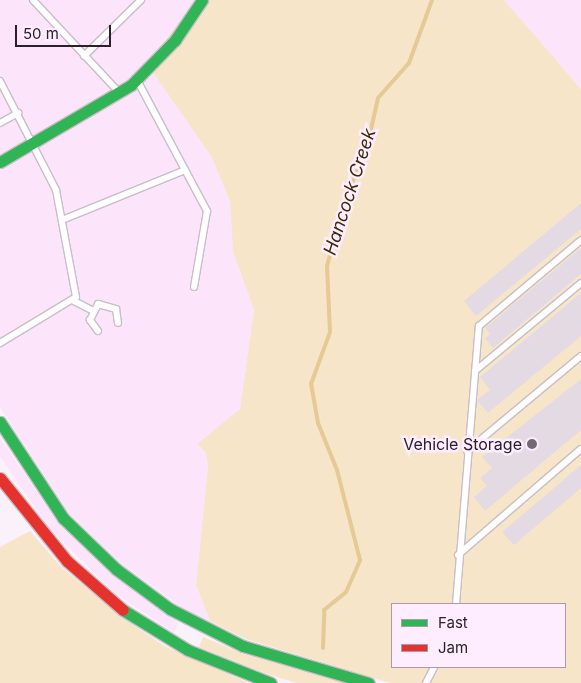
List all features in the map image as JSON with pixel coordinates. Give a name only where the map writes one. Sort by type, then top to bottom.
[{"type":"main road","points":[[0,162],[119,93],[136,80],[175,40],[202,0]]},
{"type":"main road","points":[[0,422],[37,484],[81,537],[134,584],[188,620],[244,646],[369,683]]},
{"type":"main road","points":[[0,478],[67,561],[128,614],[175,643],[271,683]]},
{"type":"main road","points":[[175,643],[188,620]]},
{"type":"lane","points":[[33,0],[119,93]]},
{"type":"lane","points":[[84,56],[141,0]]},
{"type":"lane","points":[[136,80],[185,170],[208,222],[194,287]]},
{"type":"lane","points":[[0,81],[34,143],[56,190],[76,284],[74,301]]},
{"type":"lane","points":[[0,123],[18,113]]},
{"type":"lane","points":[[62,220],[185,170]]},
{"type":"lane","points":[[456,603],[458,554],[479,326],[581,240]]},
{"type":"lane","points":[[475,372],[581,283]]},
{"type":"lane","points":[[74,301],[92,310]]},
{"type":"lane","points":[[0,343],[74,301]]},
{"type":"lane","points":[[98,331],[91,324],[92,310],[98,304],[112,306],[118,323]]},
{"type":"lane","points":[[468,451],[581,356]]},
{"type":"lane","points":[[458,554],[581,449]]},
{"type":"lane","points":[[426,683],[434,668]]},
{"type":"shaded area","points":[[0,0],[196,0],[147,64],[211,156],[230,201],[233,252],[254,310],[240,409],[197,444],[206,453],[208,466],[196,585],[210,621],[191,614],[121,563],[69,513],[0,407]]},
{"type":"shaded area","points":[[196,0],[504,0],[581,89],[581,683],[390,683],[246,639],[210,621],[196,585],[208,466],[206,453],[197,444],[240,409],[254,310],[233,252],[230,201],[211,156],[147,64]]},
{"type":"shaded area","points":[[504,0],[581,0],[581,89]]},
{"type":"shaded area","points":[[0,438],[58,523],[111,574],[178,623],[174,632],[117,595],[48,527],[0,456]]},
{"type":"shaded area","points":[[30,531],[61,567],[124,619],[166,647],[249,683],[0,683],[0,547]]},
{"type":"shaded area","points":[[203,637],[241,653],[344,683],[296,683],[265,673],[199,647]]},
{"type":"building","points":[[581,203],[581,229],[476,316],[464,301]]},
{"type":"building","points":[[581,248],[581,274],[493,348],[485,338],[490,334],[485,328]]},
{"type":"building","points":[[581,293],[581,336],[488,413],[477,400],[490,390],[480,377]]},
{"type":"building","name":"Vehicle Storage","points":[[581,379],[581,430],[485,511],[474,497],[487,486],[480,478],[492,468],[482,457]]},
{"type":"building","name":"Vehicle Storage","points":[[581,465],[581,488],[514,545],[502,532]]},
{"type":"waterway","name":"Hancock Creek","points":[[323,648],[324,610],[346,592],[360,560],[337,470],[318,423],[311,384],[330,332],[327,266],[345,200],[367,147],[378,98],[409,63],[432,0]]},
{"type":"traffic: fast","points":[[0,162],[131,85],[175,40],[202,0]]},
{"type":"traffic: fast","points":[[0,422],[63,518],[116,569],[170,609],[243,646],[369,683]]},
{"type":"traffic: fast","points":[[123,610],[188,650],[271,683]]},
{"type":"traffic: jam","points":[[0,478],[67,561],[123,610]]},
{"type":"place","name":"Vehicle Storage","points":[[532,444]]}]
